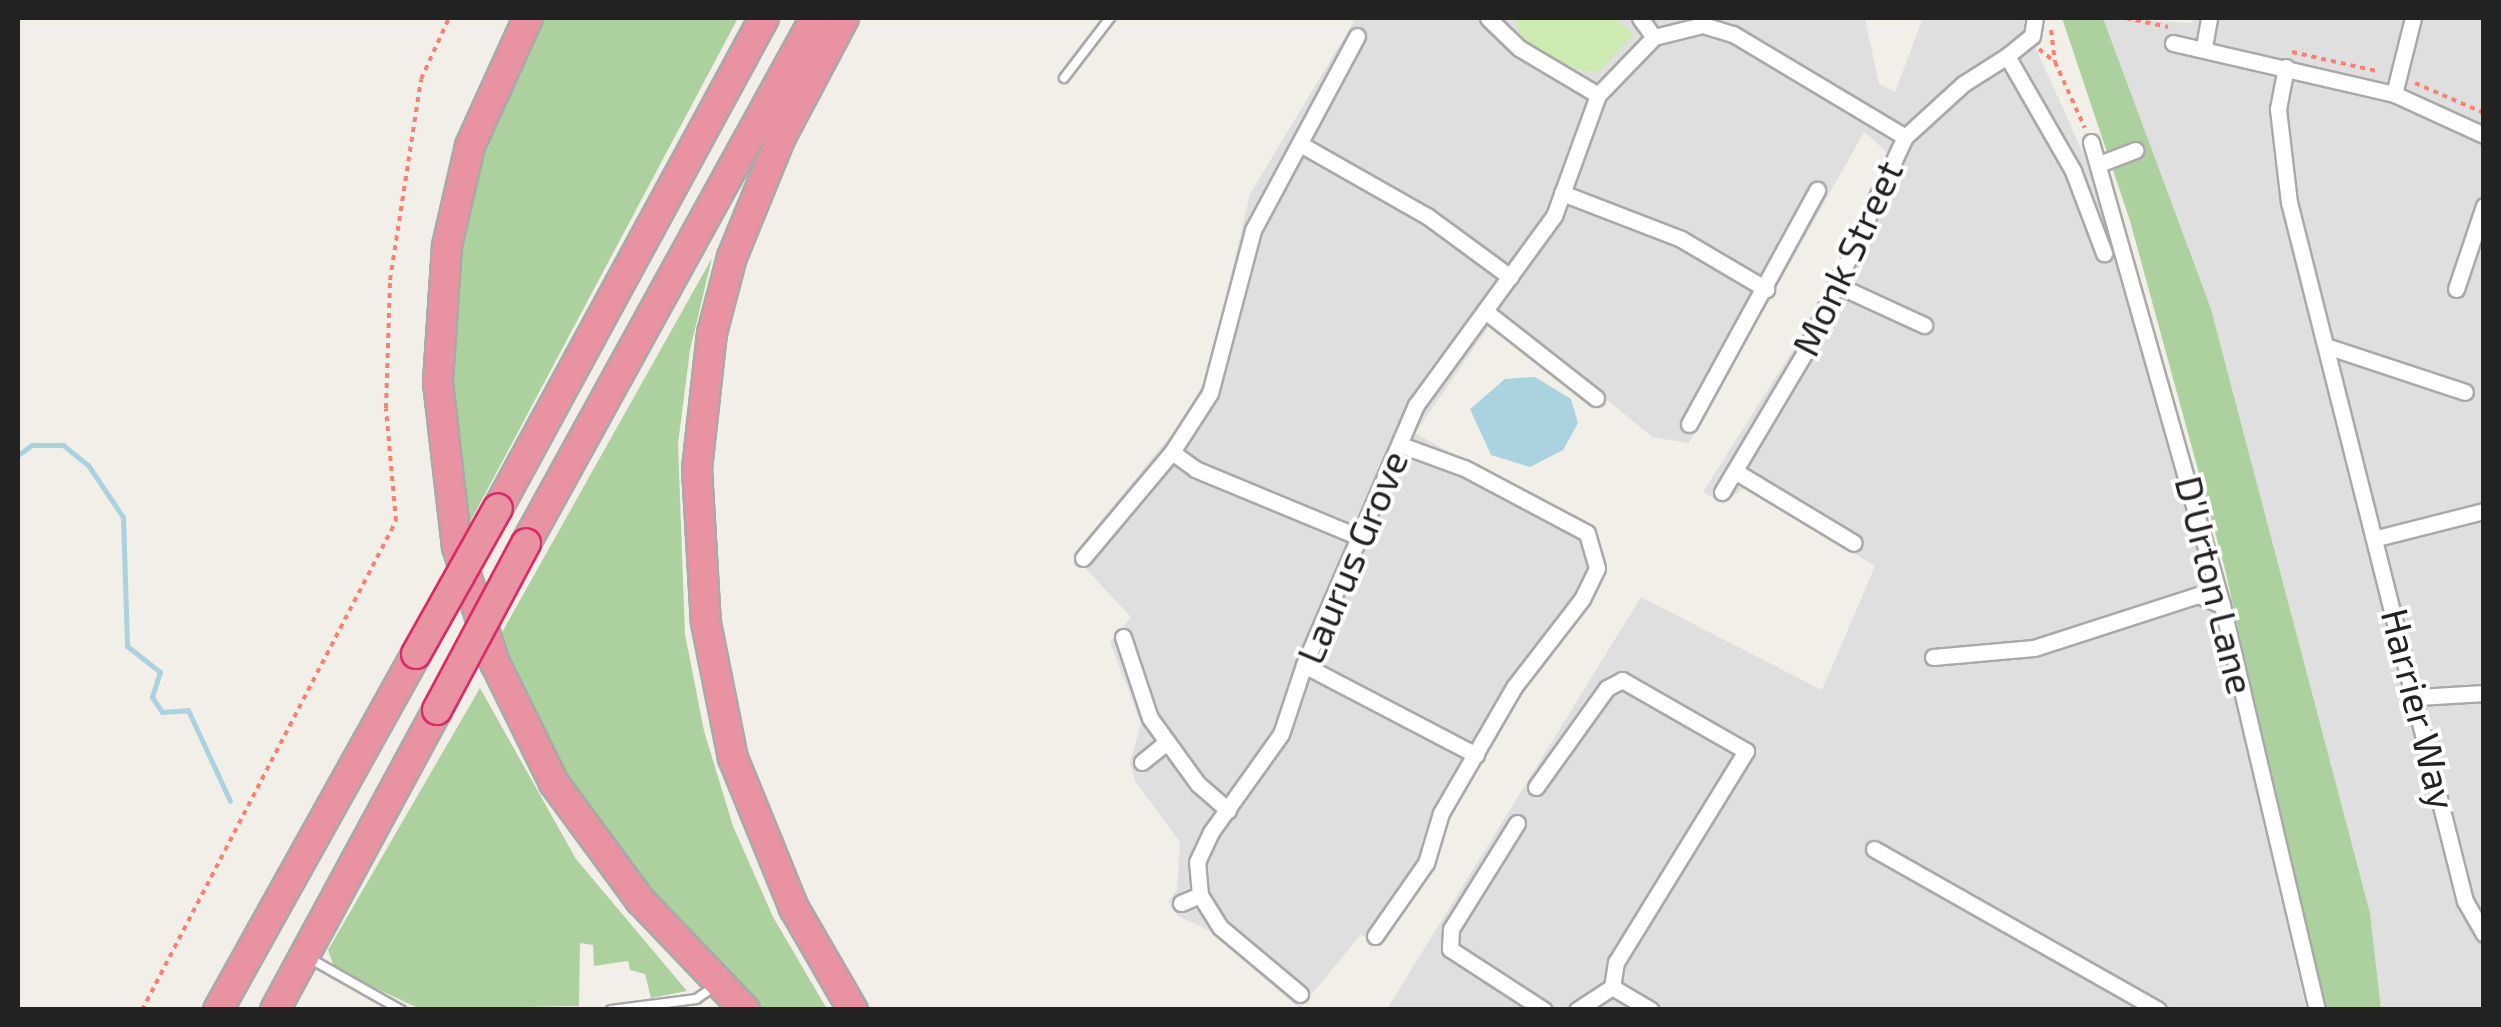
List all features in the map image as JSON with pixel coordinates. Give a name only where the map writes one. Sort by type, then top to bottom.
[{"type":"highway","points":[[528,18],[482,112],[447,246],[438,383],[457,547],[495,663],[554,783],[640,900],[745,1010]]},
{"type":"highway","points":[[218,1010],[498,508],[764,18]]},
{"type":"highway","points":[[275,1010],[815,18]]},
{"type":"highway","points":[[844,18],[781,138],[732,257],[712,332],[697,469],[706,623],[733,758],[794,908],[853,1010]]},
{"type":"street","points":[[1488,18],[1519,48],[1598,95]]},
{"type":"street","points":[[1640,18],[1654,37],[1704,24],[1733,34],[1904,137]]},
{"type":"street","name":"Monk Street","points":[[1722,492],[1738,473],[1837,285],[1904,137],[1963,84],[2028,42],[2035,18]]},
{"type":"street","points":[[2204,47],[2209,18]]},
{"type":"street","points":[[2394,94],[2412,18]]},
{"type":"street","points":[[1082,558],[1172,452],[1210,393],[1253,230],[1358,36]]},
{"type":"street","points":[[2176,36],[2204,47],[2394,94],[2484,135]]},
{"type":"street","name":"Laurus Grove","points":[[1200,895],[1198,862],[1228,810],[1282,734],[1304,664],[1400,444],[1437,370],[1486,311],[1562,193],[1598,95],[1654,37]]},
{"type":"street","points":[[2007,56],[2073,171],[2104,253]]},
{"type":"street","name":"Harrier Way","points":[[2286,67],[2278,109],[2288,202],[2418,697],[2465,901],[2484,934]]},
{"type":"street","name":"D'Urton Lane","points":[[2091,142],[2222,605],[2317,1010]]},
{"type":"street","points":[[1300,144],[1427,216],[1510,277]]},
{"type":"street","points":[[2099,164],[2134,150]]},
{"type":"street","points":[[1690,424],[1817,190]]},
{"type":"street","points":[[1562,193],[1681,239],[1766,289]]},
{"type":"street","points":[[2456,289],[2484,206]]},
{"type":"street","points":[[1837,285],[1924,326]]},
{"type":"street","points":[[1486,311],[1596,398]]},
{"type":"street","points":[[2329,348],[2464,392]]},
{"type":"street","points":[[1375,936],[1426,863],[1441,812],[1514,687],[1562,624],[1597,568],[1586,532],[1464,468],[1400,444]]},
{"type":"street","points":[[1172,452],[1194,469],[1359,537]]},
{"type":"street","points":[[1738,473],[1854,543]]},
{"type":"street","points":[[2377,538],[2484,511]]},
{"type":"street","points":[[1933,657],[2034,648],[2198,595],[2222,605]]},
{"type":"street","points":[[1123,637],[1150,718],[1198,784],[1228,810]]},
{"type":"street","points":[[1304,664],[1476,755]]},
{"type":"street","points":[[1536,786],[1607,688],[1622,680],[1746,752],[1616,962],[1612,987],[1577,1010]]},
{"type":"street","points":[[2418,697],[2484,693]]},
{"type":"street","points":[[1142,762],[1167,742]]},
{"type":"street","points":[[1517,824],[1451,928],[1450,949],[1544,1010]]},
{"type":"street","points":[[1874,849],[2158,1010]]},
{"type":"street","points":[[1180,904],[1200,895],[1220,927],[1300,994]]},
{"type":"street","points":[[1612,987],[1651,1010]]},
{"type":"lane","points":[[1064,78],[1110,18]]},
{"type":"lane","points":[[305,955],[401,1010]]},
{"type":"lane","points":[[611,1010],[696,999],[718,985]]},
{"type":"path","points":[[142,1010],[396,520],[386,408],[390,280],[421,80],[448,18]]},
{"type":"path","points":[[2048,18],[2055,62],[2091,142]]},
{"type":"path","points":[[2126,18],[2176,36]]},
{"type":"shaded area","points":[[1356,18],[1865,18],[1879,84],[1895,92],[1923,18],[2022,18],[2099,188],[2215,611],[2306,1009],[1387,1009],[1641,597],[1822,690],[1875,566],[1745,487],[1723,504],[1703,492],[1800,339],[1888,153],[1864,132],[1689,443],[1652,437],[1605,398],[1599,407],[1490,325],[1415,433],[1597,533],[1607,564],[1588,608],[1521,689],[1450,811],[1436,860],[1376,946],[1361,934],[1300,1009],[1208,930],[1178,916],[1168,902],[1177,890],[1180,842],[1135,781],[1130,762],[1141,724],[1110,642],[1131,617],[1073,555],[1186,417],[1207,377],[1250,194]]},
{"type":"shaded area","points":[[2103,18],[2191,23],[2194,18],[2483,18],[2483,1009],[2381,1009],[2370,913],[2211,309]]},
{"type":"green space","points":[[541,18],[738,18],[468,526],[450,390],[458,254],[492,122]]},
{"type":"green space","points":[[1515,18],[1614,18],[1634,34],[1597,73],[1568,67],[1521,39]]},
{"type":"green space","points":[[2062,18],[2103,18],[2211,309],[2370,913],[2381,1009],[2323,1009],[2224,565],[2130,221]]},
{"type":"green space","points":[[712,258],[690,350],[678,444],[685,634],[704,731],[733,826],[773,917],[827,1009],[760,1009],[715,967],[649,893],[563,773],[496,643]]},
{"type":"green space","points":[[480,688],[576,859],[687,991],[651,998],[645,974],[630,970],[628,961],[594,966],[593,945],[580,943],[579,1006],[420,1009],[335,969],[328,950]]},
{"type":"water","points":[[1535,377],[1571,399],[1578,423],[1563,450],[1530,467],[1491,455],[1470,409],[1505,379]]},
{"type":"waterway","points":[[18,455],[32,445],[63,445],[88,465],[123,517],[127,646],[160,672],[152,697],[162,712],[188,710],[230,801]]}]
